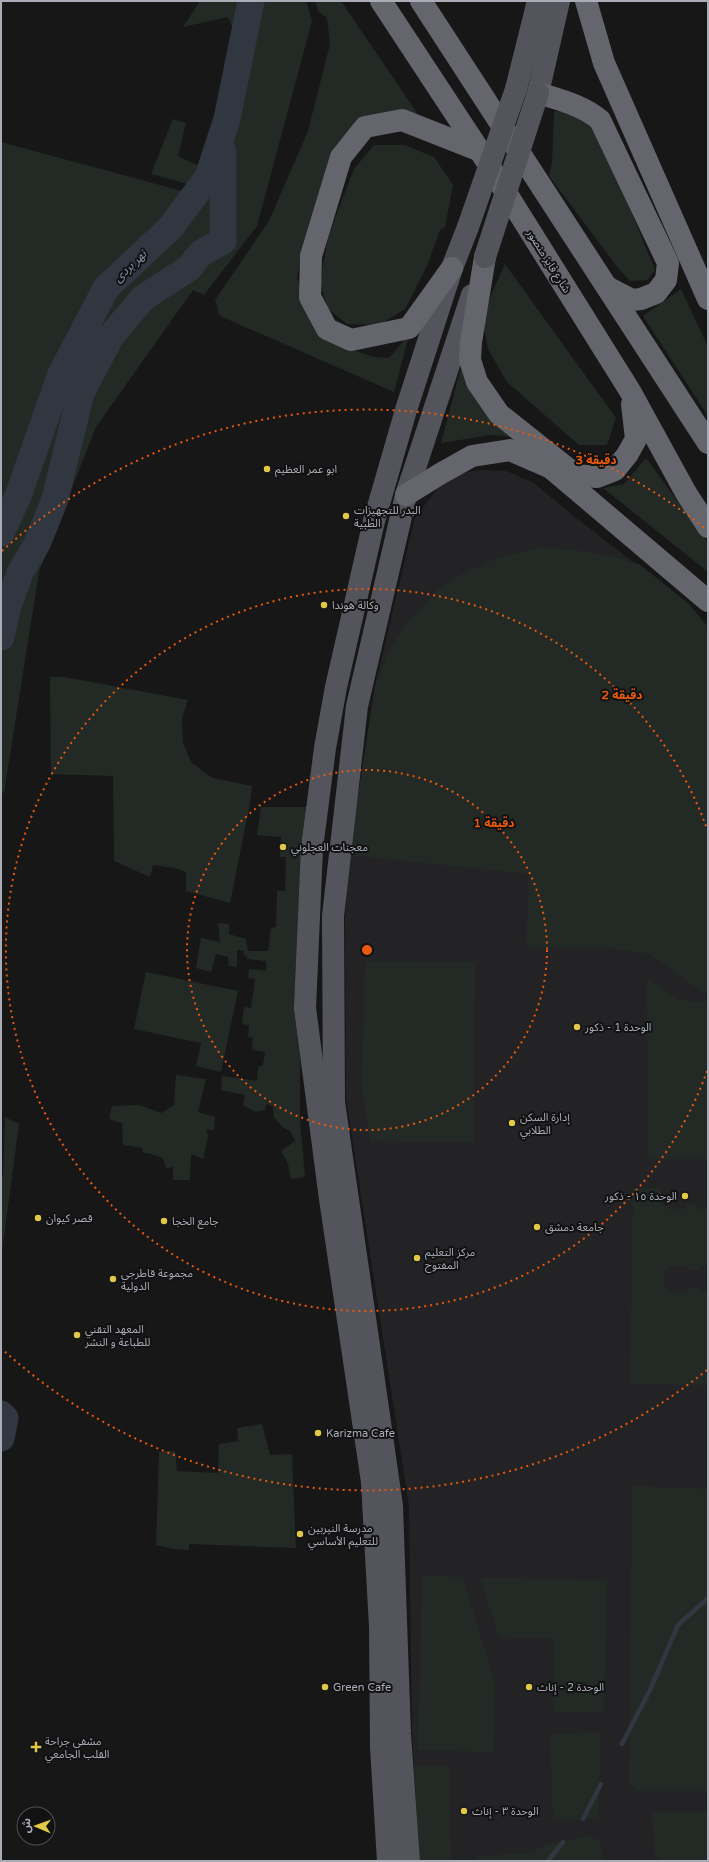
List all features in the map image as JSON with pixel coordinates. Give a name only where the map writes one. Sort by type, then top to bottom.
[{"type":"highway","name":"شارع فايز منصور","points":[[381,1],[478,150],[630,391],[686,493],[708,527]]},
{"type":"highway","points":[[421,1],[708,443]]},
{"type":"highway","points":[[586,1],[604,63],[708,299]]},
{"type":"highway","points":[[538,93],[576,105],[589,111],[600,120],[668,263],[666,280],[656,293],[642,299],[632,300],[606,286]]},
{"type":"highway","points":[[452,268],[409,328],[351,340],[326,329],[310,297],[311,256],[341,157],[365,127],[402,120],[478,150]]},
{"type":"highway","points":[[485,257],[471,342],[470,360],[477,382],[499,414],[576,475],[597,477],[614,470],[627,455],[636,439],[630,391]]},
{"type":"highway","points":[[406,496],[472,456],[510,450],[551,468],[708,601]]},
{"type":"main road","points":[[388,1861],[381,1747],[380,1627],[372,1482],[330,1199],[305,1000],[312,848],[325,748],[336,687],[374,521],[406,410],[452,268],[468,227],[516,89],[538,1]]},
{"type":"main road","points":[[408,1861],[400,1734],[392,1506],[334,1102],[333,924],[357,706],[406,496],[538,93],[559,1]]},
{"type":"shaded area","points":[[200,1],[306,1],[312,21],[257,226],[204,295],[193,290],[96,427],[39,572],[4,793],[1,793],[1,548],[57,405],[110,293],[180,230],[206,189],[151,174],[173,119],[186,123],[178,156],[216,174],[247,63],[228,17],[183,27]]},
{"type":"shaded area","points":[[315,1],[341,1],[417,113],[369,123],[302,248],[297,278],[313,321],[347,348],[374,357],[389,358],[409,335],[394,392],[220,316],[215,300],[269,221],[308,131],[330,44],[327,18],[318,11]]},
{"type":"shaded area","points":[[554,111],[578,113],[600,135],[655,270],[647,280],[630,281],[618,268],[549,176],[552,163]]},
{"type":"shaded area","points":[[1,142],[182,191],[152,237],[110,276],[61,356],[14,487],[1,515]]},
{"type":"shaded area","points":[[374,145],[404,145],[434,157],[453,185],[445,227],[440,230],[426,268],[405,309],[379,325],[347,324],[328,309],[320,283],[328,237],[354,169]]},
{"type":"shaded area","points":[[505,264],[616,418],[607,445],[579,445],[507,382],[488,349],[483,322],[491,295]]},
{"type":"shaded area","points":[[681,289],[708,347],[708,416],[643,316]]},
{"type":"shaded area","points":[[461,368],[517,437],[491,435],[441,443]]},
{"type":"shaded area","points":[[646,458],[708,543],[708,572],[603,488],[624,484]]},
{"type":"shaded area","name":"جامعة دمشق","points":[[479,470],[506,471],[534,483],[571,514],[667,588],[708,627],[708,1861],[420,1861],[412,1733],[409,1506],[346,1098],[345,915],[349,855],[375,686],[415,518],[437,489],[464,473]]},
{"type":"shaded area","points":[[541,547],[574,550],[615,557],[639,564],[688,603],[708,627],[708,992],[702,992],[650,954],[605,947],[526,947],[529,874],[349,855],[375,686],[388,654],[402,630],[407,622],[419,612],[435,592],[462,574],[497,558]]},
{"type":"shaded area","points":[[50,677],[64,677],[188,700],[182,718],[183,743],[191,762],[212,778],[252,786],[230,903],[186,891],[186,872],[175,868],[153,865],[150,877],[114,861],[113,776],[51,774]]},
{"type":"shaded area","points":[[261,807],[309,807],[300,1044],[300,1120],[305,1177],[291,1179],[288,1164],[281,1151],[295,1141],[290,1131],[282,1127],[274,1117],[273,1106],[266,1104],[265,1110],[256,1112],[243,1105],[245,1095],[221,1090],[222,1076],[257,1081],[258,1067],[263,1065],[265,1052],[252,1050],[253,1038],[248,1037],[249,1025],[242,1024],[244,1007],[251,1008],[255,979],[248,978],[249,969],[266,971],[266,961],[247,959],[247,955],[244,956],[244,951],[237,950],[237,967],[229,966],[228,957],[216,954],[211,972],[196,968],[201,938],[220,942],[218,923],[229,924],[229,934],[246,939],[248,951],[268,951],[271,928],[276,927],[277,891],[285,891],[286,857],[280,857],[281,837],[257,835]]},
{"type":"shaded area","points":[[365,961],[475,962],[474,1142],[370,1141],[362,1087]]},
{"type":"shaded area","points":[[146,972],[238,991],[221,1072],[196,1066],[201,1043],[134,1029]]},
{"type":"shaded area","points":[[647,978],[679,1000],[708,1002],[708,1159],[648,1159]]},
{"type":"shaded area","points":[[176,1075],[206,1079],[198,1112],[215,1117],[214,1130],[206,1129],[208,1136],[203,1159],[191,1154],[190,1180],[173,1180],[173,1167],[166,1168],[163,1158],[148,1153],[143,1153],[142,1148],[123,1145],[122,1123],[109,1119],[112,1106],[139,1105],[161,1113],[174,1105]]},
{"type":"shaded area","points":[[5,1117],[19,1124],[1,1259],[1,1176],[3,1176]]},
{"type":"shaded area","points":[[633,1188],[662,1188],[662,1205],[665,1205],[666,1209],[686,1209],[686,1204],[697,1204],[697,1209],[708,1209],[708,1265],[699,1266],[699,1270],[689,1270],[688,1266],[668,1266],[668,1271],[664,1271],[664,1288],[668,1288],[668,1293],[689,1293],[689,1288],[700,1288],[700,1292],[708,1292],[708,1385],[630,1384]]},
{"type":"shaded area","points":[[262,1424],[270,1455],[292,1454],[296,1548],[189,1544],[189,1550],[174,1549],[156,1545],[159,1452],[175,1451],[177,1471],[218,1473],[219,1444],[238,1441],[237,1428]]},
{"type":"shaded area","points":[[632,1486],[708,1489],[708,1791],[639,1791],[629,1783]]},
{"type":"shaded area","points":[[422,1576],[463,1577],[495,1683],[493,1752],[418,1750]]},
{"type":"shaded area","points":[[480,1578],[607,1580],[604,1713],[553,1712],[554,1638],[499,1637]]},
{"type":"shaded area","points":[[600,1732],[599,1819],[553,1819],[550,1734]]},
{"type":"shaded area","points":[[414,1766],[450,1766],[451,1861],[420,1861]]},
{"type":"shaded area","points":[[708,1812],[708,1861],[665,1861],[655,1856],[652,1813]]},
{"type":"shaded area","points":[[589,1836],[600,1840],[602,1861],[478,1861],[478,1856],[532,1853],[545,1844],[563,1842]]},
{"type":"waterway","name":"نهر بردى","points":[[1,533],[18,496],[61,374],[106,288],[171,227],[208,177],[227,119],[251,1]]},
{"type":"waterway","points":[[1,637],[7,609],[20,573],[37,544],[55,499],[81,393],[111,336],[143,298],[189,268],[201,253],[223,241],[223,152]]},
{"type":"waterway","points":[[1,1414],[5,1418],[1,1438]]},
{"type":"waterway","points":[[622,1744],[650,1690],[678,1625],[708,1598]]},
{"type":"waterway","points":[[583,1819],[601,1784]]},
{"type":"waterway","points":[[548,1861],[563,1842]]},
{"type":"place","name":"ابو عمر العظيم","points":[[267,469]]},
{"type":"place","name":"البدر للتجهيزات الطبية","points":[[346,516]]},
{"type":"place","name":"وكالة هوندا","points":[[324,605]]},
{"type":"place","name":"معجنات العجلوني","points":[[283,847]]},
{"type":"place","name":"الوحدة 1 - ذكور","points":[[577,1027]]},
{"type":"place","name":"إدارة السكن الطلابي","points":[[512,1123]]},
{"type":"place","name":"الوحدة ١٥ - ذكور","points":[[685,1196]]},
{"type":"place","name":"قصر كيوان","points":[[38,1218]]},
{"type":"place","name":"جامع الخجا","points":[[164,1221]]},
{"type":"place","name":"جامعة دمشق","points":[[537,1227]]},
{"type":"place","name":"مركز التعليم المفتوح","points":[[417,1258]]},
{"type":"place","name":"مجموعة قاطرجي الدولية","points":[[113,1279]]},
{"type":"place","name":"المعهد التقني للطباعة و النشر","points":[[77,1335]]},
{"type":"place","name":"Karizma Cafe","points":[[318,1433]]},
{"type":"place","name":"مدرسة النيربين للتعليم الأساسي","points":[[300,1534]]},
{"type":"place","name":"Green Cafe","points":[[325,1687]]},
{"type":"place","name":"الوحدة 2 - إناث","points":[[529,1687]]},
{"type":"place","name":"مشفى جراحة القلب الجامعي","points":[[36,1747]]},
{"type":"place","name":"الوحدة ٣ - إناث","points":[[464,1811]]}]
